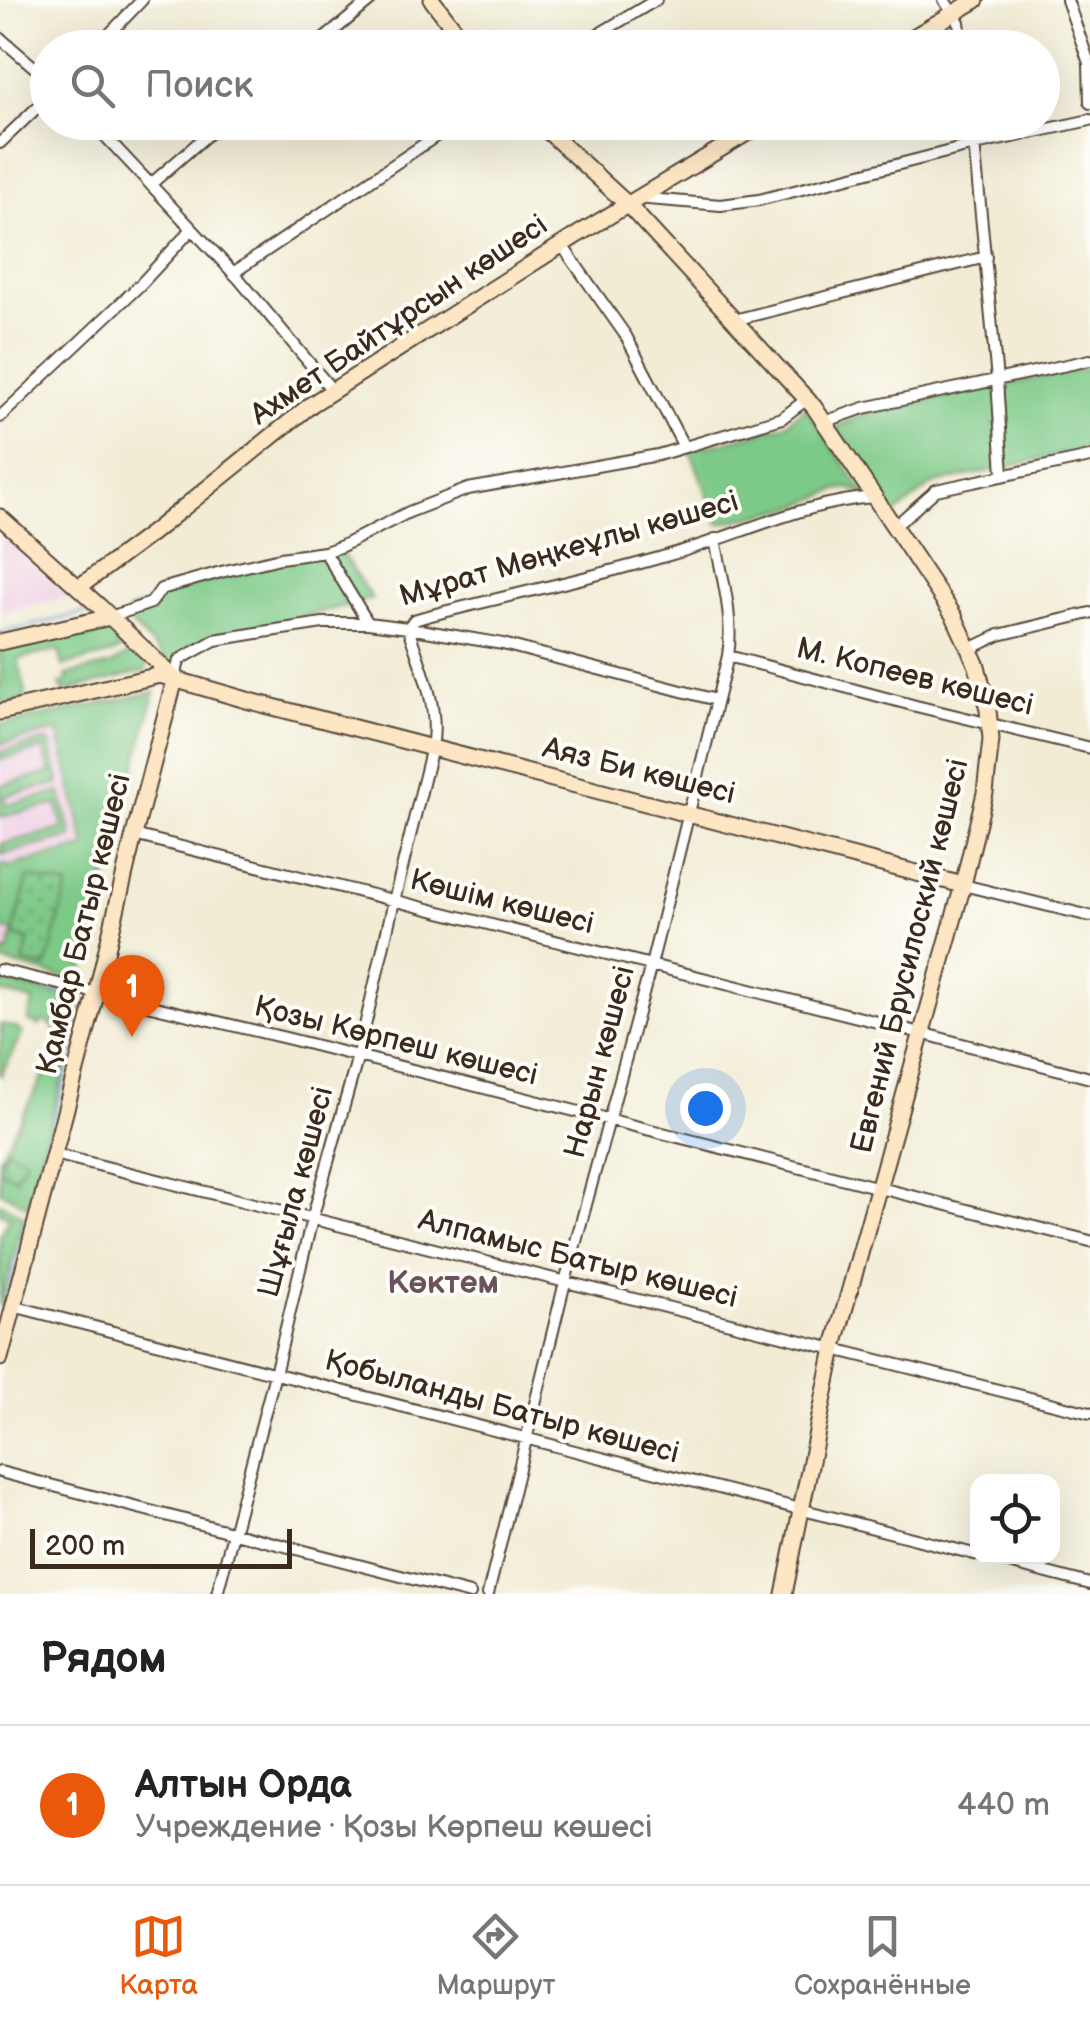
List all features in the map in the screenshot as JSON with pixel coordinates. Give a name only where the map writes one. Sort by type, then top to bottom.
[{"type":"main road","points":[[432,0],[455,30]]},
{"type":"main road","points":[[918,30],[948,7],[976,0]]},
{"type":"main road","name":"Евгений Брусилоский көшесі","points":[[559,140],[632,201],[824,422],[939,591],[970,649],[984,688],[990,722],[990,765],[962,884],[834,1349],[784,1594]]},
{"type":"main road","name":"Ахмет Байтұрсын көшесі","points":[[79,587],[332,390],[735,140]]},
{"type":"main road","points":[[0,516],[175,678]]},
{"type":"main road","points":[[0,642],[110,616]]},
{"type":"main road","points":[[150,677],[158,662]]},
{"type":"main road","points":[[0,712],[160,675],[175,678]]},
{"type":"main road","name":"Аяз Би көшесі","points":[[175,678],[250,701],[962,884]]},
{"type":"main road","name":"Қамбар Батыр көшесі","points":[[0,1358],[175,678]]},
{"type":"street","points":[[113,30],[142,0]]},
{"type":"street","points":[[335,30],[371,0]]},
{"type":"street","points":[[605,30],[656,0]]},
{"type":"street","points":[[1066,0],[1089,62],[1090,103]]},
{"type":"street","points":[[948,7],[960,30]]},
{"type":"street","points":[[0,38],[30,64]]},
{"type":"street","points":[[0,143],[30,114]]},
{"type":"street","points":[[1060,127],[1090,120]]},
{"type":"street","points":[[109,140],[233,273],[332,390]]},
{"type":"street","points":[[151,184],[201,140]]},
{"type":"street","points":[[233,273],[431,140]]},
{"type":"street","points":[[974,140],[998,380],[1002,474]]},
{"type":"street","points":[[632,201],[721,205],[760,200],[1001,140]]},
{"type":"street","points":[[0,416],[140,285],[192,229]]},
{"type":"street","points":[[562,244],[626,336],[684,447]]},
{"type":"street","points":[[734,320],[986,257]]},
{"type":"street","points":[[824,422],[864,408],[1090,360]]},
{"type":"street","points":[[110,616],[151,603],[161,589],[342,546],[409,512],[468,489],[658,455],[782,418],[807,400]]},
{"type":"street","points":[[895,526],[936,490],[1090,456]]},
{"type":"street","name":"Мұрат Мөңкеұлы көшесі","points":[[175,678],[180,660],[215,640],[322,624],[408,628],[414,620],[424,617],[673,554],[803,510],[875,497]]},
{"type":"street","name":"Нарын көшесі","points":[[488,1594],[728,656],[730,629],[715,539]]},
{"type":"street","points":[[325,552],[368,624]]},
{"type":"street","points":[[970,649],[999,634],[1090,613]]},
{"type":"street","points":[[408,628],[504,644],[716,700]]},
{"type":"street","name":"Шұғыла көшесі","points":[[217,1594],[312,1219],[358,1056],[432,747],[433,705],[408,628]]},
{"type":"street","name":"М. Копеев көшесі","points":[[728,656],[1090,748]]},
{"type":"street","name":"Көшім көшесі","points":[[134,835],[1090,1078]]},
{"type":"street","name":"Аяз Би көшесі","points":[[962,884],[1090,916]]},
{"type":"street","name":"Қозы Көрпеш көшесі","points":[[0,970],[358,1056],[1090,1242]]},
{"type":"street","name":"Алпамыс Батыр көшесі","points":[[54,1154],[1090,1413]]},
{"type":"street","name":"Қобыланды Батыр көшесі","points":[[13,1306],[970,1553]]},
{"type":"street","points":[[0,1472],[470,1594]]},
{"type":"street","name":"Қобыланды Батыр көшесі","points":[[1011,1564],[1090,1584]]},
{"type":"shaded area","points":[[0,535],[67,596],[67,598],[0,612]]},
{"type":"shaded area","points":[[155,692],[80,982],[0,961],[0,725]]},
{"type":"green space","points":[[1090,367],[1090,448],[933,484],[894,515],[835,427],[864,414]]},
{"type":"green space","points":[[805,407],[866,495],[849,488],[836,490],[799,506],[719,524],[690,450],[786,424]]},
{"type":"green space","points":[[325,552],[343,555],[372,599],[208,636],[177,656],[174,667],[133,626],[128,610],[151,603],[161,589]]},
{"type":"green space","points":[[100,625],[122,642],[122,649],[63,666],[59,650],[18,659],[26,692],[24,701],[0,707],[0,649]]},
{"type":"green space","points":[[133,652],[145,661],[145,671],[64,692],[60,684],[67,682],[66,675],[111,665]]},
{"type":"green space","points":[[155,692],[80,982],[0,961],[0,951],[8,953],[14,932],[0,928],[0,865],[7,867],[86,847],[58,731],[0,744],[0,725]]},
{"type":"green space","points":[[50,743],[59,783],[4,796],[6,805],[61,792],[72,837],[0,855],[1,844],[63,829],[57,804],[0,817],[0,786],[50,773],[44,749],[0,760],[0,752]]},
{"type":"green space","points":[[28,877],[68,886],[46,968],[23,962],[29,940],[13,935]]},
{"type":"green space","points":[[0,981],[84,1001],[76,1028],[54,1034],[56,1028],[43,1021],[39,1026],[28,1021],[33,1001],[0,992]]},
{"type":"green space","points":[[0,1024],[17,1028],[22,1034],[0,1077],[2,1032]]},
{"type":"green space","points":[[73,1040],[27,1206],[0,1191],[0,1170],[15,1178],[8,1149],[0,1163],[0,1157],[59,1047]]},
{"type":"green space","points":[[8,1149],[26,1159],[15,1178],[0,1170]]},
{"type":"green space","points":[[0,1203],[24,1216],[0,1308],[0,1236],[10,1217],[0,1212]]},
{"type":"waterway","points":[[0,633],[93,611]]},
{"type":"waterway","points":[[70,703],[165,683]]},
{"type":"waterway","points":[[0,977],[73,995]]},
{"type":"waterway","points":[[30,1209],[76,1039]]},
{"type":"waterway","points":[[0,1323],[28,1217]]},
{"type":"place","name":"Алтын Орда","points":[[132,1037]]},
{"type":"district","name":"Көктем","points":[[443,1283]]}]
